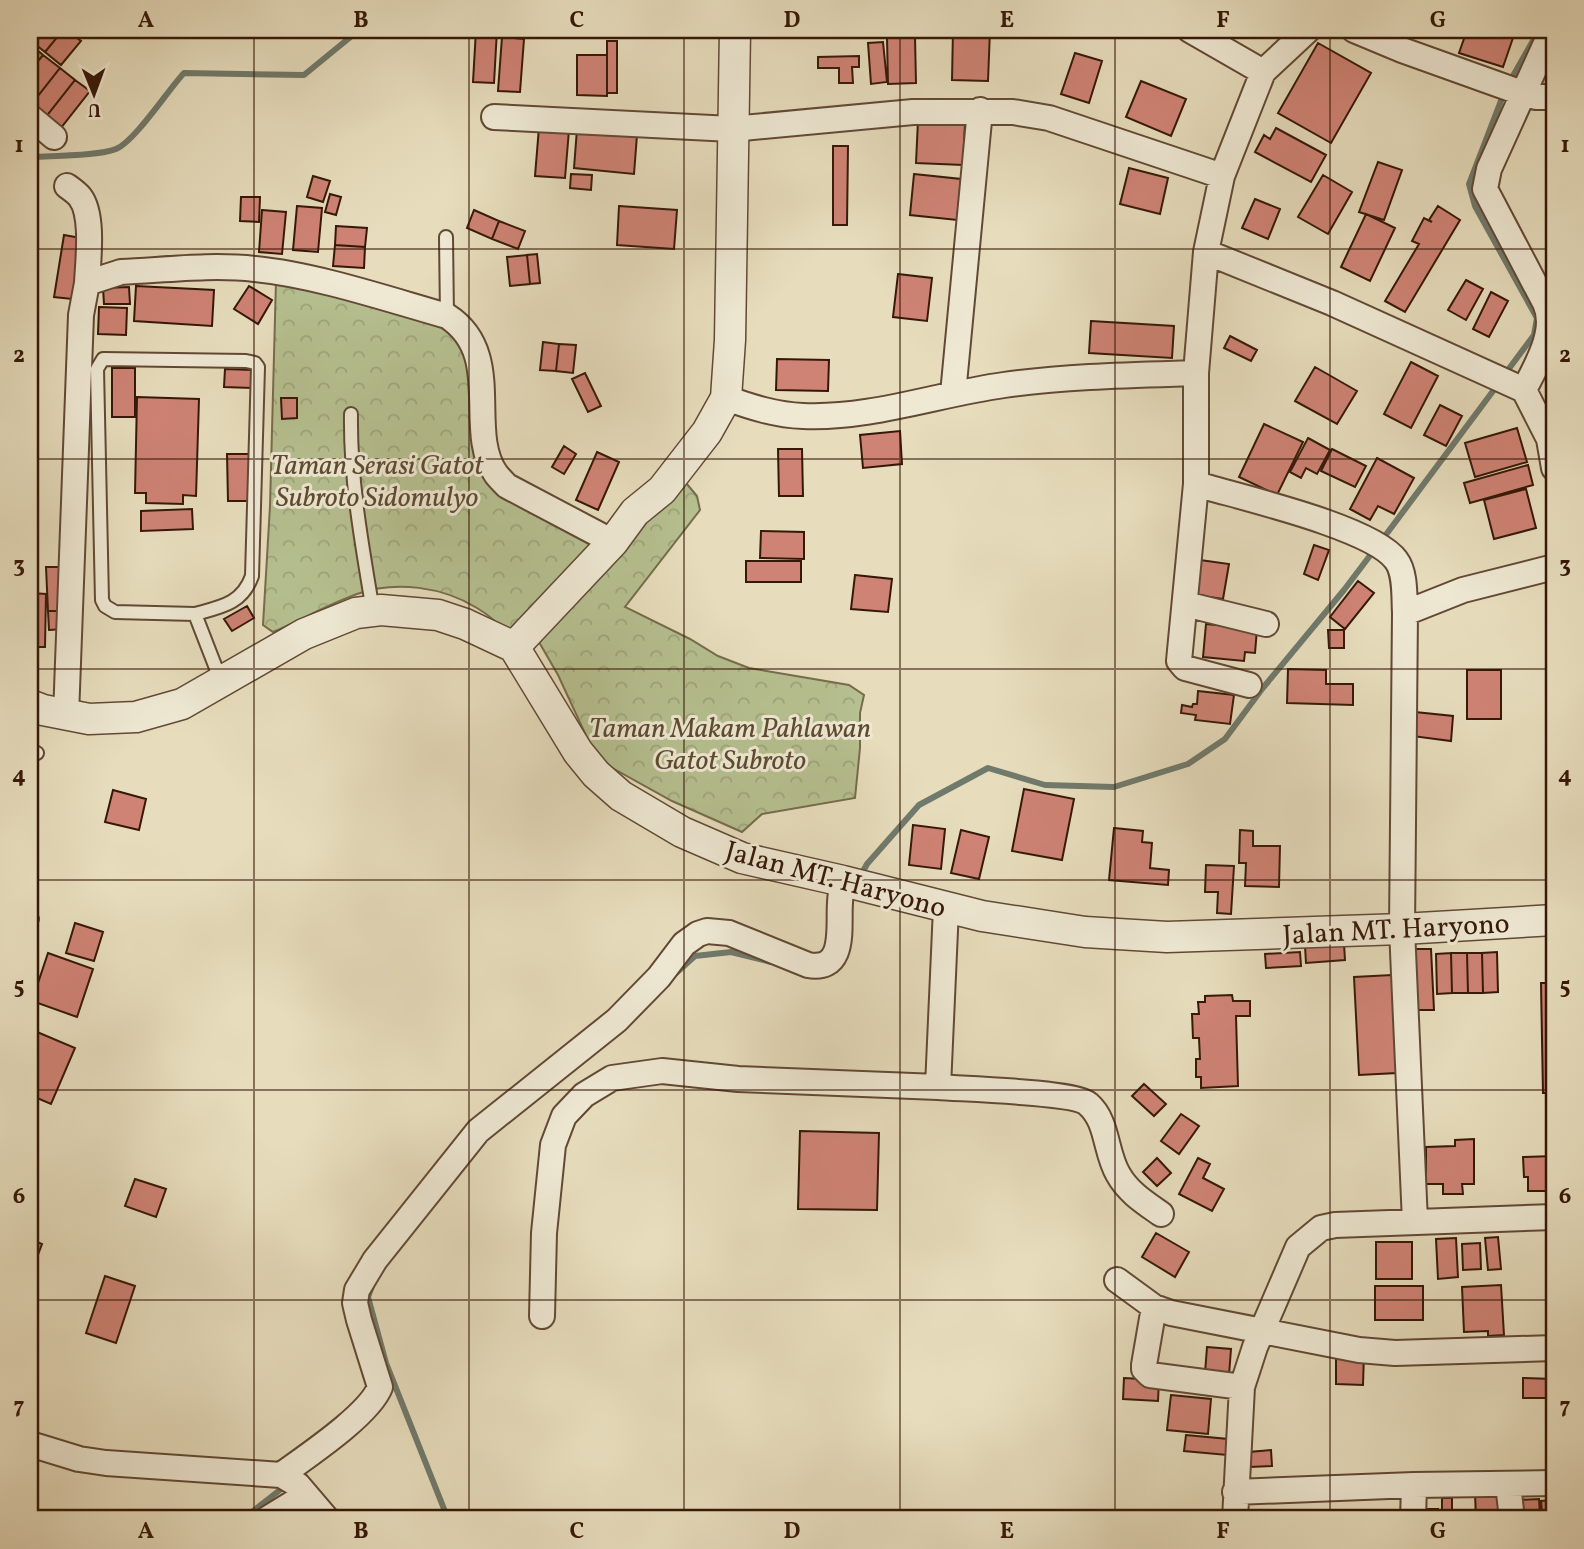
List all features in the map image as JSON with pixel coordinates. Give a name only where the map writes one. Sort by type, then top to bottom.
[{"type":"street","points":[[30,705],[66,716],[89,719],[136,717],[182,704],[304,634],[356,613],[373,611],[438,615],[465,624],[514,647],[612,542],[635,512],[662,490],[707,432],[726,398],[730,327],[735,30]]},
{"type":"street","points":[[1190,30],[1263,72]]},
{"type":"street","points":[[1249,685],[1181,665],[1179,659],[1196,484],[1196,373],[1206,252],[1222,176],[1263,72],[1308,30]]},
{"type":"street","points":[[1354,30],[1512,89],[1536,97],[1554,97]]},
{"type":"street","points":[[1522,392],[1534,370],[1548,332],[1551,309],[1485,194],[1485,189],[1512,89],[1552,30]]},
{"type":"street","points":[[953,394],[980,110]]},
{"type":"street","points":[[494,117],[732,129],[913,112],[1013,112],[1049,118],[1222,176]]},
{"type":"street","points":[[30,117],[54,137]]},
{"type":"street","points":[[66,716],[80,315],[87,283],[88,229],[86,208],[80,196],[67,186]]},
{"type":"street","points":[[1206,252],[1332,303],[1490,374],[1554,408]]},
{"type":"street","points":[[87,283],[121,272],[232,267],[254,269],[314,280],[447,316],[460,324],[478,359],[485,440],[488,457],[495,472],[507,486],[612,542]]},
{"type":"street","points":[[726,398],[779,414],[826,416],[880,409],[953,394],[1076,377],[1196,373]]},
{"type":"street","points":[[1522,392],[1549,439],[1554,468]]},
{"type":"street","points":[[1196,484],[1325,522],[1375,543],[1400,568],[1405,613],[1402,929],[1415,1222]]},
{"type":"street","points":[[1405,613],[1463,590],[1554,566]]},
{"type":"street","points":[[1185,604],[1266,624]]},
{"type":"street","name":"Jalan MT. Haryono","points":[[514,647],[578,752],[596,774],[621,796],[682,832],[742,858],[982,916],[1085,932],[1167,937],[1402,929],[1554,920]]},
{"type":"street","points":[[267,1519],[293,1483],[348,1423],[376,1398],[380,1388],[355,1303],[357,1290],[375,1260],[478,1131],[617,1020],[659,977],[684,944],[698,934],[707,931],[729,933],[808,965],[816,967],[828,962],[835,956],[840,933],[840,902],[855,885]]},
{"type":"street","points":[[938,1087],[946,908]]},
{"type":"street","points":[[542,1316],[544,1233],[553,1146],[564,1116],[584,1095],[612,1078],[662,1071],[738,1079],[938,1087],[1079,1099],[1098,1115],[1116,1171],[1131,1192],[1161,1214]]},
{"type":"street","points":[[1235,1519],[1242,1387],[1255,1347],[1290,1264],[1298,1247],[1308,1237],[1321,1228],[1335,1225],[1554,1217]]},
{"type":"street","points":[[1117,1280],[1154,1307],[1171,1313],[1359,1350],[1409,1352],[1554,1348]]},
{"type":"street","points":[[1154,1307],[1144,1364],[1146,1372],[1150,1375],[1242,1387]]},
{"type":"street","points":[[30,1444],[106,1463],[293,1483],[327,1519]]},
{"type":"street","points":[[1508,1483],[1512,1519]]},
{"type":"street","points":[[1235,1492],[1554,1483]]},
{"type":"street","points":[[1413,1519],[1414,1485]]},
{"type":"lane","points":[[446,237],[447,316]]},
{"type":"lane","points":[[103,359],[246,361],[256,363],[258,368],[252,576],[241,597],[229,605],[195,614],[115,612],[102,600],[97,369],[103,359]]},
{"type":"lane","points":[[351,414],[350,458],[373,611]]},
{"type":"lane","points":[[195,614],[221,681]]},
{"type":"green space","name":"Taman Serasi Gatot Subroto Sidomulyo","points":[[276,280],[437,319],[464,336],[481,455],[607,539],[515,639],[487,615],[464,601],[434,591],[403,587],[387,587],[357,594],[273,632],[263,625],[270,506]]},
{"type":"green space","name":"Taman Makam Pahlawan Gatot Subroto","points":[[686,483],[697,496],[700,510],[625,607],[718,656],[749,668],[849,685],[864,695],[860,713],[855,798],[762,814],[742,832],[672,801],[607,765],[590,744],[558,675],[539,642],[640,520]]},
{"type":"building","points":[[36,30],[63,30],[45,52],[30,40]]},
{"type":"building","points":[[63,30],[81,41],[61,65],[45,52]]},
{"type":"building","points":[[476,30],[497,30],[494,83],[473,82]]},
{"type":"building","points":[[953,30],[990,30],[988,81],[952,80]]},
{"type":"building","points":[[1467,30],[1497,30],[1514,35],[1503,67],[1459,53]]},
{"type":"building","points":[[502,37],[524,39],[520,92],[498,91]]},
{"type":"building","points":[[915,37],[916,83],[888,84],[887,38]]},
{"type":"building","points":[[607,41],[617,41],[617,93],[607,93]]},
{"type":"building","points":[[883,42],[887,82],[871,84],[868,43]]},
{"type":"building","points":[[1318,43],[1371,73],[1331,143],[1278,113]]},
{"type":"building","points":[[31,45],[43,55],[30,71],[30,47]]},
{"type":"building","points":[[1075,53],[1102,61],[1089,103],[1061,94]]},
{"type":"building","points":[[43,55],[60,68],[30,106],[30,71]]},
{"type":"building","points":[[577,55],[607,55],[607,96],[577,95]]},
{"type":"building","points":[[859,56],[859,67],[852,67],[853,83],[839,83],[839,68],[818,68],[818,57]]},
{"type":"building","points":[[60,68],[75,80],[45,118],[30,106]]},
{"type":"building","points":[[75,80],[90,91],[60,129],[45,118]]},
{"type":"building","points":[[1141,81],[1186,99],[1171,136],[1126,117]]},
{"type":"building","points":[[918,120],[965,123],[963,165],[916,163]]},
{"type":"building","points":[[539,127],[569,130],[565,178],[535,176]]},
{"type":"building","points":[[1276,128],[1326,155],[1311,182],[1255,152],[1264,135],[1270,139]]},
{"type":"building","points":[[577,129],[637,135],[634,174],[574,168]]},
{"type":"building","points":[[833,146],[848,146],[847,225],[833,225]]},
{"type":"building","points":[[1378,162],[1402,170],[1384,220],[1359,212]]},
{"type":"building","points":[[1129,168],[1168,178],[1160,214],[1120,204]]},
{"type":"building","points":[[571,174],[592,175],[591,190],[570,188]]},
{"type":"building","points":[[914,174],[961,179],[957,220],[910,215]]},
{"type":"building","points":[[1323,175],[1352,192],[1328,234],[1298,217]]},
{"type":"building","points":[[313,176],[330,181],[323,202],[307,197]]},
{"type":"building","points":[[330,194],[341,197],[336,215],[325,212]]},
{"type":"building","points":[[241,197],[260,197],[259,222],[240,221]]},
{"type":"building","points":[[1255,199],[1280,209],[1268,239],[1242,228]]},
{"type":"building","points":[[297,206],[322,208],[318,252],[293,250]]},
{"type":"building","points":[[619,206],[677,210],[674,249],[617,245]]},
{"type":"building","points":[[1438,206],[1460,220],[1405,312],[1385,301],[1419,244],[1412,241],[1424,218],[1432,222],[1429,220]]},
{"type":"building","points":[[262,210],[286,212],[282,254],[259,252]]},
{"type":"building","points":[[474,210],[499,221],[492,239],[467,228]]},
{"type":"building","points":[[1366,214],[1395,228],[1370,281],[1341,267]]},
{"type":"building","points":[[499,221],[525,231],[518,249],[492,239]]},
{"type":"building","points":[[336,226],[367,228],[365,247],[335,245]]},
{"type":"building","points":[[64,235],[81,238],[72,299],[54,297]]},
{"type":"building","points":[[335,245],[365,247],[364,268],[333,266]]},
{"type":"building","points":[[537,254],[540,283],[530,284],[527,255]]},
{"type":"building","points":[[527,255],[530,284],[510,286],[507,257]]},
{"type":"building","points":[[898,274],[932,278],[927,321],[893,317]]},
{"type":"building","points":[[1466,280],[1483,289],[1466,320],[1448,310]]},
{"type":"building","points":[[136,286],[214,290],[212,326],[134,321]]},
{"type":"building","points":[[249,286],[272,300],[258,324],[234,309]]},
{"type":"building","points":[[129,287],[130,304],[104,304],[103,288]]},
{"type":"building","points":[[1491,292],[1508,301],[1489,337],[1473,329]]},
{"type":"building","points":[[99,307],[127,308],[126,335],[98,334]]},
{"type":"building","points":[[1091,321],[1174,326],[1172,358],[1089,353]]},
{"type":"building","points":[[1230,336],[1257,350],[1251,361],[1224,348]]},
{"type":"building","points":[[543,342],[559,344],[556,371],[540,370]]},
{"type":"building","points":[[559,344],[576,345],[573,373],[556,371]]},
{"type":"building","points":[[1554,346],[1554,382],[1542,377]]},
{"type":"building","points":[[777,359],[829,360],[828,391],[776,390]]},
{"type":"building","points":[[1411,362],[1438,376],[1411,428],[1384,414]]},
{"type":"building","points":[[1315,367],[1357,391],[1337,424],[1295,401]]},
{"type":"building","points":[[112,368],[135,368],[135,417],[112,417]]},
{"type":"building","points":[[225,369],[253,370],[252,388],[224,387]]},
{"type":"building","points":[[585,373],[601,406],[588,412],[572,379]]},
{"type":"building","points":[[137,397],[199,399],[196,496],[183,495],[183,504],[146,503],[146,493],[135,493]]},
{"type":"building","points":[[281,398],[297,398],[297,418],[282,419]]},
{"type":"building","points":[[1440,405],[1462,416],[1446,446],[1424,435]]},
{"type":"building","points":[[1264,424],[1303,442],[1277,495],[1239,477]]},
{"type":"building","points":[[1517,428],[1527,462],[1475,477],[1465,443]]},
{"type":"building","points":[[900,431],[902,464],[863,468],[860,435]]},
{"type":"building","points":[[1308,438],[1330,450],[1317,474],[1306,468],[1301,478],[1290,472]]},
{"type":"building","points":[[564,446],[576,454],[564,474],[552,467]]},
{"type":"building","points":[[778,449],[802,449],[803,496],[779,496]]},
{"type":"building","points":[[1332,449],[1366,466],[1355,487],[1321,471]]},
{"type":"building","points":[[597,452],[619,462],[598,510],[576,500]]},
{"type":"building","points":[[227,454],[252,454],[252,501],[228,501]]},
{"type":"building","points":[[1377,458],[1414,478],[1394,514],[1378,506],[1370,520],[1350,509]]},
{"type":"building","points":[[1528,465],[1533,485],[1470,503],[1464,483]]},
{"type":"building","points":[[1526,489],[1536,528],[1494,539],[1484,500]]},
{"type":"building","points":[[192,509],[193,529],[141,531],[141,511]]},
{"type":"building","points":[[761,531],[804,532],[804,559],[760,558]]},
{"type":"building","points":[[1314,545],[1329,550],[1318,580],[1304,574]]},
{"type":"building","points":[[1193,559],[1229,564],[1223,599],[1196,595]]},
{"type":"building","points":[[746,561],[801,561],[801,582],[746,582]]},
{"type":"building","points":[[46,567],[64,567],[65,611],[48,611]]},
{"type":"building","points":[[855,575],[892,579],[888,612],[851,609]]},
{"type":"building","points":[[1358,581],[1374,593],[1345,629],[1330,617]]},
{"type":"building","points":[[30,593],[46,594],[45,647],[30,647]]},
{"type":"building","points":[[247,606],[254,618],[232,631],[224,619]]},
{"type":"building","points":[[48,611],[65,611],[66,629],[49,630]]},
{"type":"building","points":[[1206,624],[1257,629],[1255,653],[1245,652],[1244,661],[1203,657]]},
{"type":"building","points":[[1328,630],[1344,630],[1344,648],[1329,648]]},
{"type":"building","points":[[1288,669],[1326,670],[1326,684],[1353,684],[1353,705],[1287,703]]},
{"type":"building","points":[[1467,670],[1501,670],[1501,719],[1467,719]]},
{"type":"building","points":[[1198,691],[1234,695],[1230,724],[1195,720],[1196,715],[1181,713],[1182,705],[1192,707],[1197,704]]},
{"type":"building","points":[[1415,712],[1453,716],[1451,741],[1412,736]]},
{"type":"building","points":[[1024,789],[1074,799],[1062,860],[1012,851]]},
{"type":"building","points":[[113,790],[146,799],[139,830],[105,822]]},
{"type":"building","points":[[913,825],[945,829],[941,869],[909,865]]},
{"type":"building","points":[[1114,828],[1143,831],[1142,842],[1152,843],[1150,868],[1169,870],[1168,885],[1109,880]]},
{"type":"building","points":[[961,830],[989,837],[979,879],[951,873]]},
{"type":"building","points":[[1240,830],[1253,831],[1253,846],[1280,846],[1279,887],[1245,886],[1246,863],[1239,863]]},
{"type":"building","points":[[1206,865],[1234,866],[1231,914],[1217,913],[1218,892],[1205,892]]},
{"type":"building","points":[[75,923],[103,932],[94,961],[66,953]]},
{"type":"building","points":[[1344,944],[1345,960],[1306,963],[1305,946]]},
{"type":"building","points":[[1407,949],[1431,949],[1434,1010],[1409,1010]]},
{"type":"building","points":[[1300,952],[1301,966],[1266,968],[1265,954]]},
{"type":"building","points":[[1497,952],[1498,992],[1483,993],[1482,953]]},
{"type":"building","points":[[48,953],[93,969],[77,1017],[32,1001]]},
{"type":"building","points":[[1451,953],[1452,993],[1437,994],[1436,954]]},
{"type":"building","points":[[1451,953],[1467,953],[1468,993],[1452,993]]},
{"type":"building","points":[[1467,953],[1482,953],[1483,993],[1468,993]]},
{"type":"building","points":[[1392,975],[1397,1073],[1359,1075],[1354,977]]},
{"type":"building","points":[[1541,983],[1554,983],[1554,1093],[1543,1093]]},
{"type":"building","points":[[1232,995],[1233,1001],[1250,1001],[1250,1016],[1236,1016],[1238,1086],[1201,1088],[1201,1077],[1196,1077],[1196,1059],[1200,1059],[1199,1038],[1193,1038],[1192,1014],[1199,1014],[1198,1002],[1205,1002],[1205,996]]},
{"type":"building","points":[[30,1029],[75,1048],[51,1104],[30,1095]]},
{"type":"building","points":[[1144,1084],[1166,1104],[1154,1116],[1132,1096]]},
{"type":"building","points":[[1181,1114],[1199,1126],[1179,1154],[1161,1141]]},
{"type":"building","points":[[800,1131],[879,1133],[877,1210],[798,1209]]},
{"type":"building","points":[[1474,1139],[1474,1184],[1462,1184],[1463,1194],[1443,1194],[1443,1184],[1426,1184],[1426,1147],[1455,1146],[1455,1140]]},
{"type":"building","points":[[1554,1156],[1554,1191],[1528,1191],[1523,1157]]},
{"type":"building","points":[[1157,1158],[1171,1173],[1157,1186],[1143,1172]]},
{"type":"building","points":[[1198,1158],[1210,1164],[1203,1178],[1224,1189],[1212,1211],[1179,1194]]},
{"type":"building","points":[[135,1179],[166,1189],[156,1217],[125,1206]]},
{"type":"building","points":[[1156,1233],[1189,1252],[1175,1277],[1142,1257]]},
{"type":"building","points":[[1498,1237],[1501,1269],[1488,1270],[1485,1238]]},
{"type":"building","points":[[1456,1238],[1458,1277],[1438,1279],[1436,1239]]},
{"type":"building","points":[[30,1239],[42,1244],[33,1268],[30,1267]]},
{"type":"building","points":[[1376,1242],[1412,1242],[1412,1279],[1376,1279]]},
{"type":"building","points":[[1480,1243],[1481,1269],[1463,1270],[1462,1244]]},
{"type":"building","points":[[105,1276],[135,1286],[116,1343],[86,1333]]},
{"type":"building","points":[[1501,1285],[1504,1335],[1488,1336],[1488,1331],[1464,1332],[1462,1287]]},
{"type":"building","points":[[1375,1286],[1423,1286],[1423,1320],[1375,1320]]},
{"type":"building","points":[[1207,1347],[1231,1349],[1229,1375],[1205,1373]]},
{"type":"building","points":[[1336,1352],[1364,1353],[1363,1385],[1336,1384]]},
{"type":"building","points":[[1124,1378],[1159,1380],[1158,1401],[1123,1399]]},
{"type":"building","points":[[1523,1378],[1554,1379],[1554,1398],[1523,1398]]},
{"type":"building","points":[[1171,1395],[1211,1399],[1208,1434],[1167,1430]]},
{"type":"building","points":[[1186,1435],[1228,1439],[1227,1455],[1184,1451]]},
{"type":"building","points":[[1271,1450],[1272,1466],[1250,1467],[1249,1452]]},
{"type":"building","points":[[1504,1491],[1505,1519],[1476,1519],[1475,1493]]},
{"type":"building","points":[[1442,1498],[1452,1498],[1452,1517],[1442,1517]]},
{"type":"building","points":[[1539,1499],[1540,1515],[1517,1516],[1516,1500]]},
{"type":"building","points":[[1554,1500],[1554,1512],[1542,1513],[1541,1501]]},
{"type":"building","points":[[1425,1509],[1438,1509],[1438,1519],[1425,1519]]},
{"type":"waterway","points":[[30,157],[87,154],[116,149],[142,126],[184,73],[304,75],[359,30]]},
{"type":"waterway","points":[[1509,83],[1539,30]]},
{"type":"waterway","points":[[1504,93],[1469,184],[1475,206],[1537,318],[1534,335],[1505,374]]},
{"type":"waterway","points":[[1382,540],[1499,383]]},
{"type":"waterway","points":[[860,877],[867,864],[919,805],[988,768],[1045,785],[1114,787],[1188,764],[1225,739],[1375,549]]},
{"type":"waterway","points":[[675,974],[695,956],[731,952],[771,962]]},
{"type":"waterway","points":[[372,1286],[368,1297],[386,1363],[448,1519]]},
{"type":"waterway","points":[[243,1519],[285,1486]]}]
